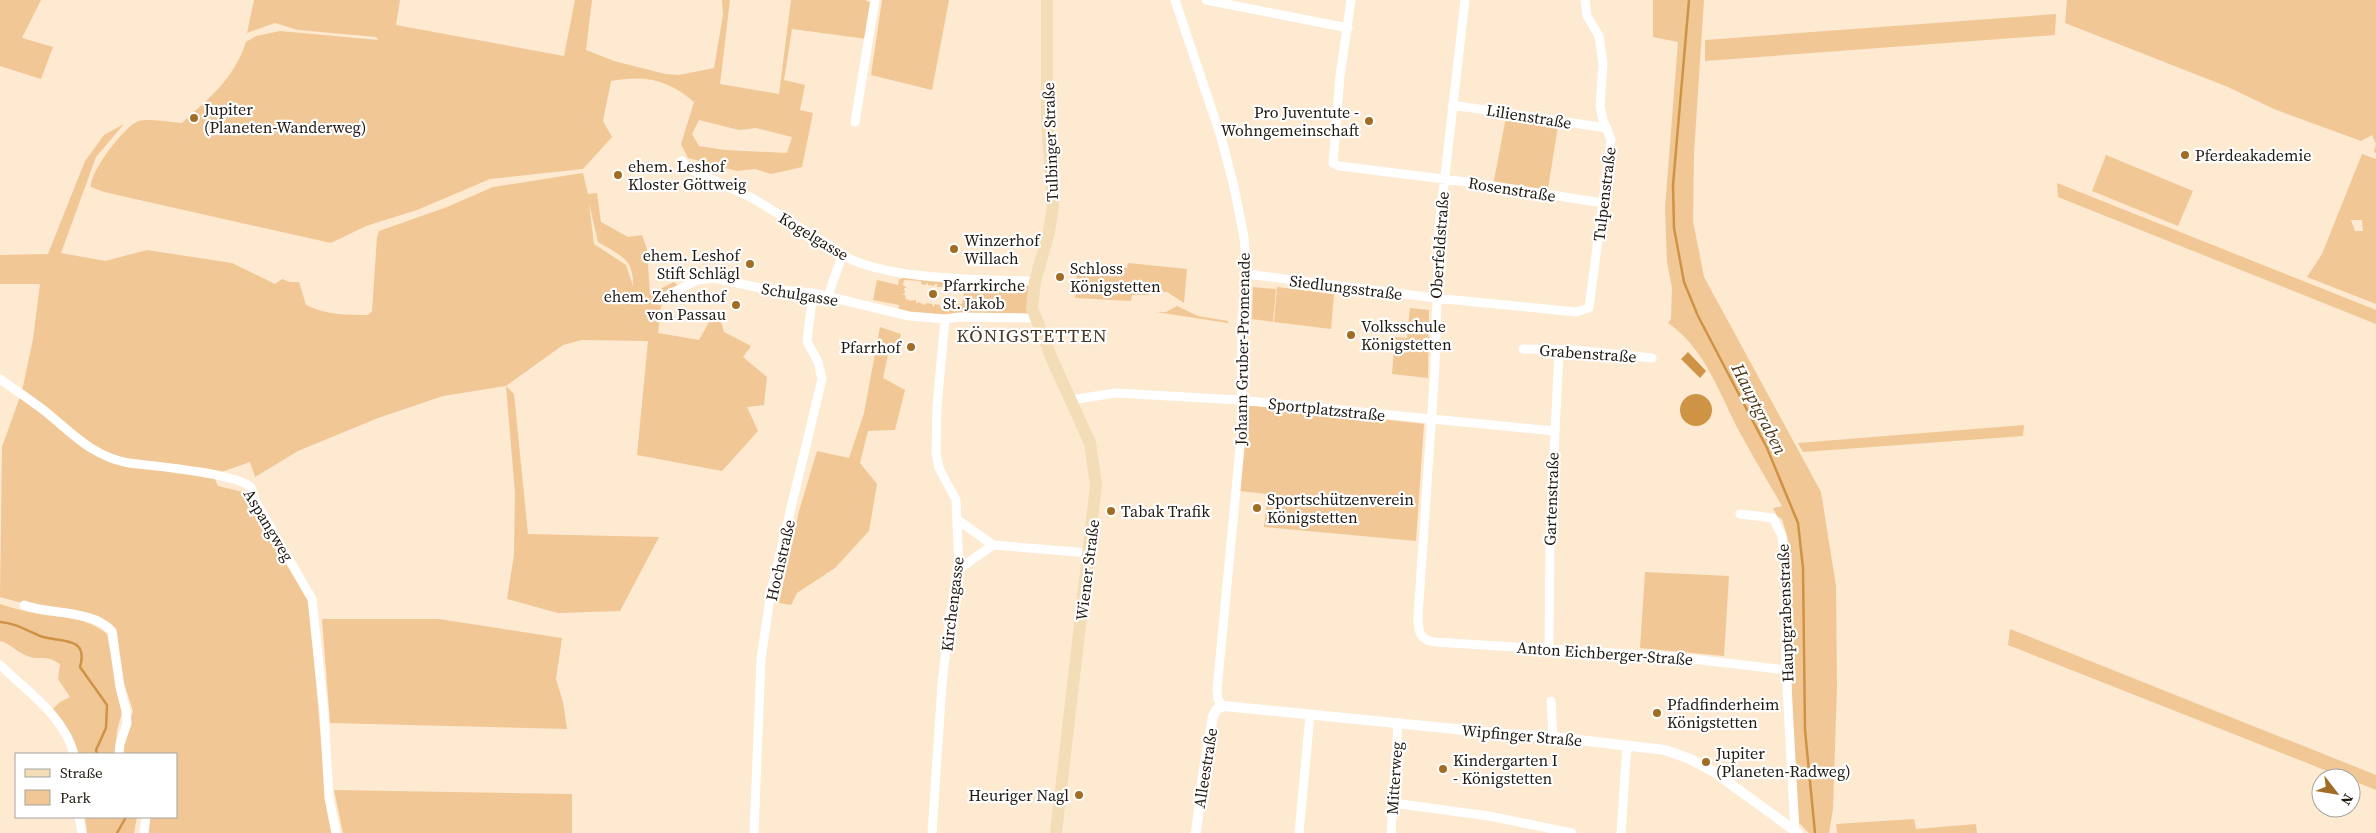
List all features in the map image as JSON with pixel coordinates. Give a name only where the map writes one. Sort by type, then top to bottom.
[{"type":"main road","name":"Tulbinger Straße","points":[[1034,318],[1032,308],[1035,281],[1049,232],[1053,206],[1047,122],[1046,0]]},
{"type":"main road","name":"Wiener Straße","points":[[1034,318],[1090,443],[1095,470],[1095,499],[1056,833]]},
{"type":"street","points":[[856,122],[875,0]]},
{"type":"street","name":"Johann Gruber-Promenade","points":[[1175,0],[1221,137],[1244,237],[1247,274],[1242,320],[1241,437],[1217,690],[1218,699],[1222,706]]},
{"type":"street","points":[[1206,0],[1348,28],[1351,0]]},
{"type":"street","name":"Oberfeldstraße","points":[[1424,640],[1420,633],[1418,616],[1431,420],[1435,298],[1443,179],[1465,0]]},
{"type":"street","name":"Tulpenstraße","points":[[1585,0],[1588,16],[1599,36],[1603,64],[1600,106],[1611,140],[1591,303]]},
{"type":"street","name":"Rosenstraße","points":[[1348,28],[1340,76],[1333,163],[1339,166],[1443,179],[1603,203]]},
{"type":"street","name":"Lilienstraße","points":[[1452,105],[1607,128]]},
{"type":"street","name":"Kogelgasse","points":[[682,161],[688,168],[754,199],[842,256],[894,271],[959,280],[1035,281]]},
{"type":"street","points":[[828,296],[842,256]]},
{"type":"street","name":"Siedlungsstraße","points":[[1247,274],[1435,298],[1576,312],[1586,311],[1591,303]]},
{"type":"street","name":"Schulgasse","points":[[659,300],[697,280],[714,278],[760,288],[813,293],[909,316],[945,319],[959,317],[1034,318]]},
{"type":"street","name":"Hochstraße","points":[[754,833],[761,659],[770,601],[822,379],[818,362],[807,342],[813,293]]},
{"type":"street","name":"Kirchengasse","points":[[932,833],[942,684],[950,614],[959,569],[956,500],[939,468],[936,453],[937,406],[945,319]]},
{"type":"street","name":"Grabenstraße","points":[[1523,349],[1652,358]]},
{"type":"street","name":"Gartenstraße","points":[[1549,648],[1554,431],[1559,351]]},
{"type":"street","name":"Aspangweg","points":[[0,379],[47,413],[80,442],[105,454],[128,462],[152,464],[228,478],[243,482],[251,488],[256,502],[312,599],[324,712],[329,798],[336,833]]},
{"type":"street","name":"Sportplatzstraße","points":[[1071,400],[1115,393],[1240,400],[1554,431]]},
{"type":"street","name":"Hauptgrabenstraße","points":[[1740,514],[1773,518],[1782,536],[1786,578],[1786,670],[1795,832]]},
{"type":"street","points":[[958,520],[993,545],[1089,552]]},
{"type":"street","points":[[959,569],[993,545]]},
{"type":"street","points":[[24,605],[86,617],[106,626],[112,631],[127,723],[119,753]]},
{"type":"street","name":"Anton Eichberger-Straße","points":[[1424,640],[1676,657],[1786,670]]},
{"type":"street","points":[[0,665],[63,726],[74,753]]},
{"type":"street","points":[[1551,701],[1553,737]]},
{"type":"street","name":"Wipfinger Straße","points":[[1222,706],[1627,744],[1665,750],[1690,759],[1718,775],[1795,832]]},
{"type":"street","name":"Alleestraße","points":[[1196,833],[1202,780],[1213,716],[1222,706]]},
{"type":"street","points":[[1299,833],[1310,715]]},
{"type":"street","name":"Mitterweg","points":[[1391,833],[1398,723]]},
{"type":"street","points":[[1621,833],[1627,744]]},
{"type":"street","points":[[1393,803],[1489,816],[1572,833]]},
{"type":"street","points":[[79,818],[82,833]]},
{"type":"street","points":[[144,833],[146,818]]},
{"type":"green space","points":[[0,0],[41,0],[22,38],[53,47],[41,79],[0,66]]},
{"type":"green space","points":[[254,0],[400,0],[396,25],[564,56],[575,0],[592,0],[586,50],[614,61],[665,74],[679,75],[714,68],[723,15],[722,0],[730,0],[720,84],[779,94],[791,0],[865,0],[871,3],[867,39],[792,29],[784,80],[805,85],[800,110],[813,113],[802,167],[771,174],[755,169],[737,171],[688,158],[681,144],[694,102],[675,88],[665,84],[645,79],[623,79],[611,81],[603,121],[612,137],[583,169],[490,179],[417,210],[366,226],[331,243],[104,192],[91,187],[92,180],[102,161],[125,131],[133,124],[143,120],[182,123],[220,87],[235,67],[246,42],[256,36],[280,31],[378,40],[376,37],[298,30],[275,23],[247,33]],"holes":[[[699,120],[739,130],[756,128],[792,137],[787,153],[725,150],[699,146],[692,134]]]},
{"type":"green space","points":[[882,0],[949,0],[932,90],[871,75]]},
{"type":"green space","points":[[1653,0],[1704,0],[1694,153],[1693,221],[1704,277],[1821,492],[1836,586],[1837,686],[1833,809],[1829,833],[1809,833],[1799,823],[1794,766],[1788,539],[1782,519],[1777,516],[1773,508],[1782,506],[1740,433],[1702,359],[1681,333],[1668,323],[1671,319],[1672,288],[1667,262],[1665,208],[1678,42],[1653,37]]},
{"type":"green space","points":[[2067,0],[2376,0],[2376,144],[2372,135],[2361,141],[2274,109],[2228,87],[2065,23]]},
{"type":"green space","points":[[2056,14],[2055,35],[1705,61],[1705,40]]},
{"type":"green space","points":[[1506,117],[1558,126],[1547,195],[1493,186]]},
{"type":"green space","points":[[124,124],[96,157],[61,253],[105,261],[147,250],[232,263],[275,284],[282,279],[290,282],[299,282],[306,305],[321,311],[368,315],[372,311],[379,231],[447,207],[493,187],[583,173],[588,194],[597,193],[601,222],[628,237],[642,235],[647,249],[650,294],[674,282],[677,285],[662,301],[658,333],[699,340],[716,310],[724,311],[721,321],[724,332],[751,346],[743,357],[767,377],[764,405],[747,407],[758,431],[722,471],[637,455],[648,341],[582,340],[563,345],[506,386],[443,396],[378,418],[298,451],[255,477],[250,462],[213,475],[218,486],[243,492],[309,602],[326,798],[333,833],[148,833],[150,818],[178,818],[178,753],[122,753],[121,748],[133,711],[120,671],[114,628],[0,597],[2,447],[22,391],[33,339],[40,284],[0,284],[0,255],[48,254],[85,161],[104,135]],"holes":[[[589,203],[598,242],[619,254],[631,269],[633,286],[626,265],[594,244]]]},
{"type":"green space","points":[[2362,154],[2376,159],[2376,304],[2307,277],[2322,254]],"holes":[[[2351,220],[2362,220],[2363,231],[2355,231]]]},
{"type":"green space","points":[[2106,155],[2193,191],[2178,226],[2092,191]]},
{"type":"green space","points":[[2057,183],[2376,310],[2376,324],[2058,197]]},
{"type":"green space","points":[[1128,263],[1187,269],[1184,303],[1167,292],[1150,291],[1149,295],[1132,295],[1131,301],[1075,298],[1077,269],[1113,272],[1115,266],[1127,268]]},
{"type":"green space","points":[[903,273],[1035,281],[1034,318],[959,317],[898,312],[899,305],[873,300],[877,280],[898,285],[899,279],[902,279]],"holes":[[[904,280],[921,281],[921,284],[925,285],[928,283],[928,285],[934,286],[937,284],[937,287],[942,287],[943,285],[946,285],[945,288],[952,286],[954,288],[952,291],[964,293],[962,304],[950,303],[952,306],[950,308],[943,305],[942,308],[940,305],[935,304],[934,307],[932,304],[926,303],[925,305],[918,302],[916,304],[916,300],[906,300],[905,295],[902,295],[905,293],[904,288],[907,288],[903,285]]]},
{"type":"green space","points":[[1253,287],[1276,289],[1273,322],[1252,319]]},
{"type":"green space","points":[[1277,287],[1334,294],[1331,329],[1274,322]]},
{"type":"green space","points":[[1177,306],[1198,316],[1228,321],[1228,323],[1156,312],[1166,312]]},
{"type":"green space","points":[[1410,308],[1429,310],[1428,378],[1392,374],[1395,337],[1407,338]]},
{"type":"green space","points":[[880,327],[901,334],[898,350],[889,350],[883,378],[905,390],[895,430],[868,431],[860,463],[877,484],[869,531],[835,568],[797,593],[791,605],[779,603],[799,511],[817,451],[849,458],[864,413]]},
{"type":"green space","points":[[506,386],[514,394],[528,534],[659,537],[620,611],[558,613],[507,599],[514,555],[515,493]]},
{"type":"green space","points":[[1247,404],[1424,424],[1416,541],[1264,527],[1268,494],[1240,491]]},
{"type":"green space","points":[[2024,425],[2023,436],[1803,452],[1798,443]]},
{"type":"green space","points":[[1645,572],[1729,576],[1724,656],[1640,648]]},
{"type":"green space","points":[[0,604],[29,612],[83,621],[107,634],[122,712],[117,731],[115,753],[77,753],[72,736],[52,710],[60,702],[70,697],[58,679],[60,664],[46,658],[30,657],[7,643],[0,641]]},
{"type":"green space","points":[[322,619],[439,619],[562,638],[556,679],[563,702],[567,729],[330,723]]},
{"type":"green space","points":[[2010,629],[2358,768],[2320,768],[2008,645]]},
{"type":"green space","points":[[2361,769],[2376,775],[2376,790],[2361,784]]},
{"type":"green space","points":[[334,790],[572,794],[572,833],[343,833]]},
{"type":"green space","points":[[85,818],[137,818],[134,833],[87,833]]},
{"type":"green space","points":[[1914,819],[1916,829],[1976,824],[1977,833],[1837,833],[1836,824]]},
{"type":"shaded area","points":[[1688,352],[1706,371],[1700,378],[1681,359]]},
{"type":"shaded area","points":[[1696,394],[1707,399],[1712,410],[1707,421],[1696,426],[1685,421],[1680,410],[1685,399]]},
{"type":"waterway","name":"Hauptgraben","points":[[1689,0],[1673,185],[1674,228],[1684,282],[1698,316],[1767,448],[1798,523],[1803,568],[1805,730],[1815,833]]},
{"type":"waterway","points":[[0,622],[16,625],[40,636],[64,640],[77,645],[82,657],[80,667],[107,705],[106,728],[96,750],[97,753]]},
{"type":"waterway","points":[[117,833],[125,818]]},
{"type":"place","name":"Jupiter (Planeten-Wanderweg)","points":[[194,118]]},
{"type":"place","name":"Pro Juventute - Wohngemeinschaft","points":[[1369,121]]},
{"type":"place","name":"Pferdeakademie","points":[[2185,155]]},
{"type":"place","name":"ehem. Leshof Kloster Göttweig","points":[[618,175]]},
{"type":"place","name":"Winzerhof Willach","points":[[954,249]]},
{"type":"place","name":"ehem. Leshof Stift Schlägl","points":[[750,264]]},
{"type":"place","name":"Schloss Königstetten","points":[[1060,277]]},
{"type":"place","name":"Pfarrkirche St. Jakob","points":[[933,294]]},
{"type":"place","name":"ehem. Zehenthof von Passau","points":[[736,305]]},
{"type":"place","name":"Volksschule Königstetten","points":[[1351,335]]},
{"type":"place","name":"Pfarrhof","points":[[911,347]]},
{"type":"place","name":"Sportschützenverein Königstetten","points":[[1257,508]]},
{"type":"place","name":"Tabak Trafik","points":[[1111,511]]},
{"type":"place","name":"Pfadfinderheim Königstetten","points":[[1657,713]]},
{"type":"place","name":"Jupiter (Planeten-Radweg)","points":[[1706,762]]},
{"type":"place","name":"Kindergarten I - Königstetten","points":[[1443,769]]},
{"type":"place","name":"Heuriger Nagl","points":[[1079,795]]},
{"type":"district","name":"KÖNIGSTETTEN","points":[[1032,335]]}]
